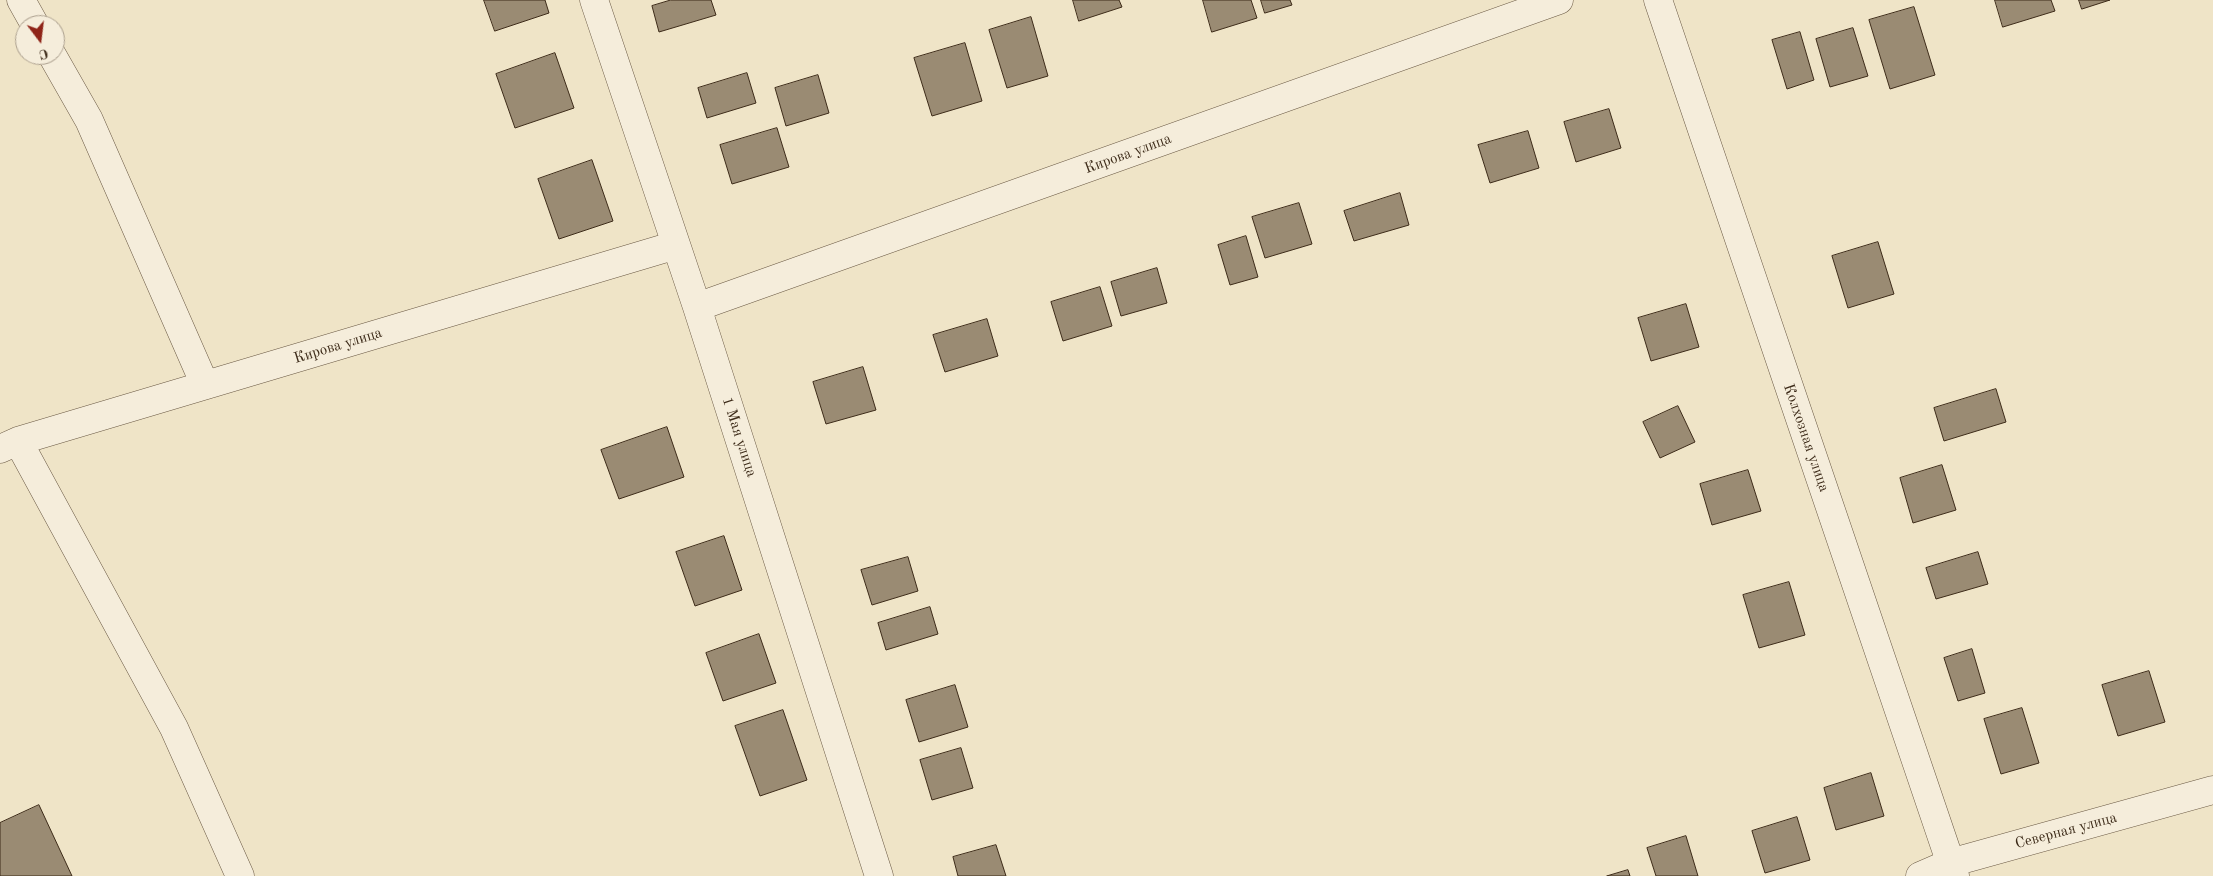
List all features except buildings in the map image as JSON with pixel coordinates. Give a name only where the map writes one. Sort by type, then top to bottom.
[{"type":"street","points":[[21,0],[29,15]]},
{"type":"street","name":"1 Мая улица","points":[[594,0],[697,307],[879,876]]},
{"type":"street","name":"Кирова улица","points":[[697,307],[1559,0]]},
{"type":"street","name":"Колхозная улица","points":[[1658,0],[1952,870]]},
{"type":"street","points":[[58,65],[89,120],[205,385]]},
{"type":"street","name":"Кирова улица","points":[[9,445],[676,245]]},
{"type":"street","points":[[9,445],[174,728],[240,876]]},
{"type":"street","name":"Северная улица","points":[[1920,876],[1952,870],[2213,790]]}]
